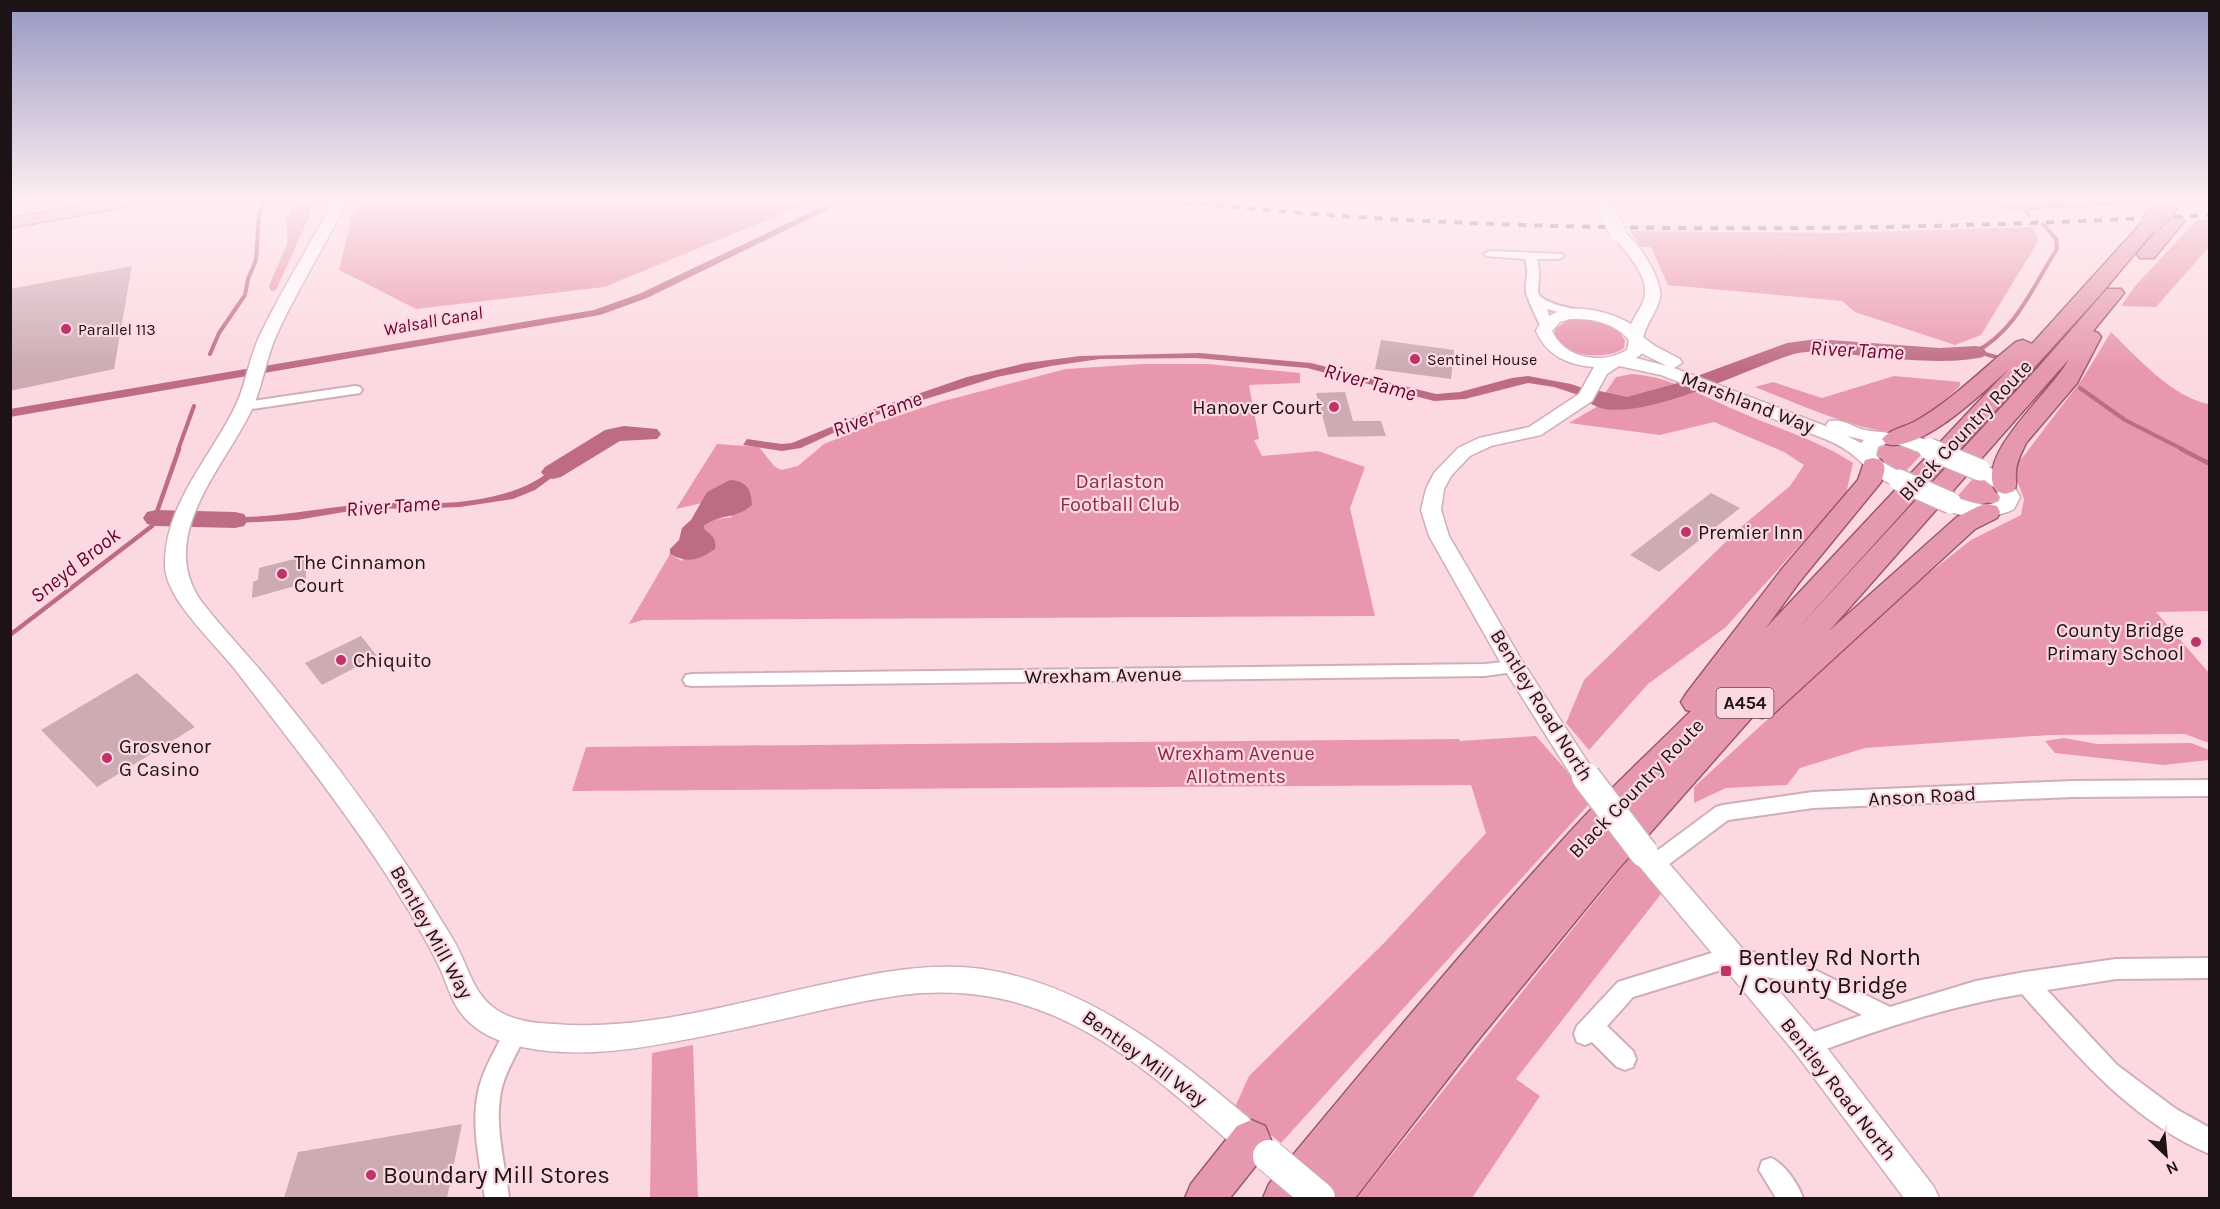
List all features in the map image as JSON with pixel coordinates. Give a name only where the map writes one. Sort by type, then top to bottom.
[{"type":"highway","name":"Black Country Route","points":[[1283,1198],[1456,987],[1580,843],[1645,774],[1701,720],[1807,600],[2078,307],[2127,257]]},
{"type":"highway","name":"Black Country Route","points":[[1330,1198],[1476,1016],[1608,857],[2051,367],[2112,296],[2139,257]]},
{"type":"highway","points":[[2005,486],[2002,472],[2008,455],[2029,425],[2069,378],[2112,296]]},
{"type":"highway","points":[[1889,439],[1914,433],[1935,421],[2021,348],[2078,307]]},
{"type":"highway","points":[[1645,774],[1791,575],[1869,482],[1873,472],[1872,463]]},
{"type":"highway","points":[[1702,751],[1767,703],[1966,523],[1988,512]]},
{"type":"highway","points":[[1205,1198],[1260,1148]]},
{"type":"main road","name":"Bentley Mill Way","points":[[1260,1148],[1319,1198]]},
{"type":"street","name":"Bentley Mill Way","points":[[310,257],[262,350],[245,406],[196,489],[183,520],[176,547],[175,572],[184,593],[306,742],[393,860],[452,964],[460,987],[483,1017],[516,1032],[559,1038],[608,1040],[895,985],[933,980],[1003,985],[1034,992],[1069,1005],[1100,1022],[1202,1098],[1260,1148]]},
{"type":"street","points":[[1531,257],[1535,273],[1532,294],[1543,313],[1546,325],[1544,331],[1548,342],[1572,357],[1589,390]]},
{"type":"street","points":[[1636,257],[1652,283],[1653,294],[1637,324],[1636,338]]},
{"type":"street","points":[[1536,300],[1557,309],[1581,314]]},
{"type":"street","points":[[1546,325],[1556,318],[1581,314],[1618,313],[1649,304]]},
{"type":"street","name":"Marshland Way","points":[[1581,314],[1610,320],[1629,330],[1659,356],[1686,373]]},
{"type":"street","name":"Bentley Road North","points":[[1636,338],[1635,352],[1630,357],[1600,371],[1589,390],[1535,430],[1485,442],[1464,452],[1445,469],[1435,489],[1431,510],[1439,536],[1514,667],[1579,768],[1648,859],[1807,1046],[1920,1198]]},
{"type":"street","name":"Marshland Way","points":[[1572,357],[1599,363],[1649,365],[1686,373],[1857,434],[1929,449],[1980,470],[2005,486]]},
{"type":"street","points":[[245,406],[355,390]]},
{"type":"street","name":"Marshland Way","points":[[1735,392],[1853,446],[1872,463],[1899,480],[1951,503],[1971,510],[1988,512]]},
{"type":"street","points":[[1872,463],[1867,455],[1869,445],[1872,442],[1889,439]]},
{"type":"street","points":[[1988,512],[2007,505],[2010,496],[2005,486]]},
{"type":"street","name":"Wrexham Avenue","points":[[692,680],[1485,670],[1514,667]]},
{"type":"street","name":"Anson Road","points":[[1648,859],[1723,813],[1813,800],[2072,789],[2210,788]]},
{"type":"street","points":[[1625,1059],[1589,1030],[1626,989],[1731,957],[1815,980],[1888,1017]]},
{"type":"street","points":[[1807,1046],[1888,1017],[1976,991],[2116,969],[2210,968]]},
{"type":"street","points":[[2025,982],[2109,1074],[2168,1117],[2210,1142]]},
{"type":"street","points":[[497,1198],[488,1113],[489,1095],[494,1077],[516,1032]]},
{"type":"street","points":[[1771,1170],[1791,1198]]},
{"type":"green space","points":[[281,257],[291,257],[276,290],[271,291],[269,286]]},
{"type":"green space","points":[[342,257],[676,257],[604,287],[416,309],[339,270]]},
{"type":"green space","points":[[1656,257],[2028,257],[1981,335],[1955,345],[1855,312],[1842,301],[1668,285]]},
{"type":"green space","points":[[2162,257],[2200,257],[2156,307],[2121,306],[2135,286]]},
{"type":"green space","points":[[1581,319],[1601,322],[1618,331],[1625,341],[1624,348],[1606,355],[1594,355],[1571,351],[1562,345],[1556,338],[1555,329],[1567,321]]},
{"type":"green space","points":[[2111,332],[2169,385],[2182,394],[2209,404],[2209,611],[2156,612],[2209,673],[2209,743],[2185,734],[2050,735],[1865,748],[1800,768],[1787,785],[1726,788],[1694,803],[1694,787],[1804,686],[1878,613],[1971,540],[2021,515],[2024,499],[2013,470],[2083,378]]},
{"type":"green space","name":"Darlaston Football Club","points":[[1142,364],[1208,364],[1300,373],[1300,383],[1249,385],[1259,439],[1254,440],[1262,456],[1318,451],[1365,467],[1350,508],[1375,616],[643,620],[629,624],[670,554],[682,561],[705,530],[704,526],[711,520],[732,517],[707,492],[702,503],[676,509],[717,444],[759,447],[774,466],[781,470],[798,466],[824,444],[876,423],[940,402],[1066,369]]},
{"type":"green space","points":[[1632,374],[1660,379],[1688,388],[1812,441],[1853,463],[1846,494],[1726,627],[1648,684],[1589,750],[1566,723],[1584,680],[1741,527],[1790,486],[1804,465],[1784,452],[1714,422],[1660,435],[1569,423],[1603,403],[1617,406],[1628,401],[1603,396],[1616,377]]},
{"type":"green space","points":[[1894,376],[1960,382],[1960,386],[1918,423],[1901,431],[1889,432],[1829,416],[1755,387],[1773,382],[1822,398]]},
{"type":"green space","points":[[1889,444],[1903,445],[1924,452],[1901,476],[1879,462],[1876,454],[1879,448]]},
{"type":"green space","points":[[1977,474],[1998,490],[2000,498],[1998,501],[1984,506],[1955,499]]},
{"type":"green space","name":"Wrexham Avenue Allotments","points":[[1536,736],[1565,769],[1590,803],[1281,1143],[1235,1107],[1249,1076],[1385,942],[1486,833],[1471,785],[572,791],[586,747],[1459,739],[1460,741]]},
{"type":"green space","points":[[2064,738],[2097,744],[2191,743],[2209,750],[2209,760],[2163,765],[2055,753],[2045,741]]},
{"type":"green space","points":[[1632,855],[1661,894],[1516,1079],[1540,1096],[1472,1198],[1357,1198]]},
{"type":"green space","points":[[693,1045],[698,1198],[650,1198],[652,1053]]},
{"type":"water","points":[[1200,353],[1311,363],[1436,394],[1460,392],[1528,376],[1571,384],[1617,400],[1628,401],[1631,408],[1603,403],[1554,387],[1528,383],[1465,399],[1434,401],[1307,368],[1196,358],[1100,359],[997,377],[890,410],[801,448],[782,451],[743,445],[747,439],[782,444],[792,443],[877,408],[967,377],[1026,363],[1080,356]]},
{"type":"water","points":[[629,428],[652,429],[649,434],[630,437],[593,451],[535,490],[513,499],[460,507],[368,508],[297,520],[196,525],[200,516],[265,516],[373,503],[447,503],[489,497],[518,489],[546,474],[599,437]]},
{"type":"water","points":[[730,480],[740,482],[747,487],[751,494],[752,505],[740,513],[716,519],[704,526],[715,540],[715,549],[709,553],[688,560],[670,554],[670,549],[679,540],[682,528],[691,520],[707,492]]},
{"type":"building","name":"Parallel 113","points":[[132,266],[114,369],[10,391],[10,289]]},
{"type":"building","name":"Sentinel House","points":[[1381,340],[1454,350],[1451,379],[1375,369]]},
{"type":"building","name":"Hanover Court","points":[[1345,392],[1353,421],[1381,421],[1386,436],[1328,437],[1316,393]]},
{"type":"building","name":"Premier Inn","points":[[1711,493],[1740,508],[1659,572],[1630,555]]},
{"type":"building","name":"The Cinnamon Court","points":[[306,556],[306,583],[252,598],[253,582],[258,580],[259,568]]},
{"type":"building","name":"Chiquito","points":[[361,636],[377,656],[322,685],[305,663]]},
{"type":"building","name":"Grosvenor G Casino","points":[[137,673],[195,727],[97,787],[41,730]]},
{"type":"building","name":"Boundary Mill Stores","points":[[462,1124],[447,1198],[284,1198],[298,1152]]},
{"type":"waterway","points":[[210,354],[219,333],[245,295],[256,257]]},
{"type":"waterway","name":"Walsall Canal","points":[[10,413],[596,313],[643,296],[723,257]]},
{"type":"waterway","points":[[1975,352],[1989,343],[2013,320],[2052,257]]},
{"type":"waterway","name":"River Tame","points":[[1595,397],[1628,404],[1686,388],[1794,347],[1816,345],[1940,354],[1975,352]]},
{"type":"waterway","name":"River Tame","points":[[1978,352],[1996,357]]},
{"type":"waterway","name":"River Tame","points":[[2080,388],[2125,420],[2184,450]]},
{"type":"waterway","points":[[178,450],[194,406]]},
{"type":"waterway","name":"River Tame","points":[[553,472],[613,435],[649,434]]},
{"type":"waterway","name":"Sneyd Brook","points":[[10,635],[152,526],[179,449]]},
{"type":"waterway","name":"River Tame","points":[[2181,449],[2210,464]]},
{"type":"waterway","name":"River Tame","points":[[156,518],[235,520]]},
{"type":"place","name":"Parallel 113","points":[[66,329]]},
{"type":"place","name":"Sentinel House","points":[[1415,359]]},
{"type":"place","name":"Hanover Court","points":[[1334,407]]},
{"type":"place","name":"Premier Inn","points":[[1686,532]]},
{"type":"place","name":"The Cinnamon Court","points":[[282,574]]},
{"type":"place","name":"County Bridge Primary School","points":[[2196,642]]},
{"type":"place","name":"Chiquito","points":[[341,660]]},
{"type":"place","name":"Grosvenor G Casino","points":[[107,758]]},
{"type":"place","name":"Bentley Rd North / County Bridge","points":[[1726,971]]},
{"type":"place","name":"Boundary Mill Stores","points":[[371,1175]]}]
